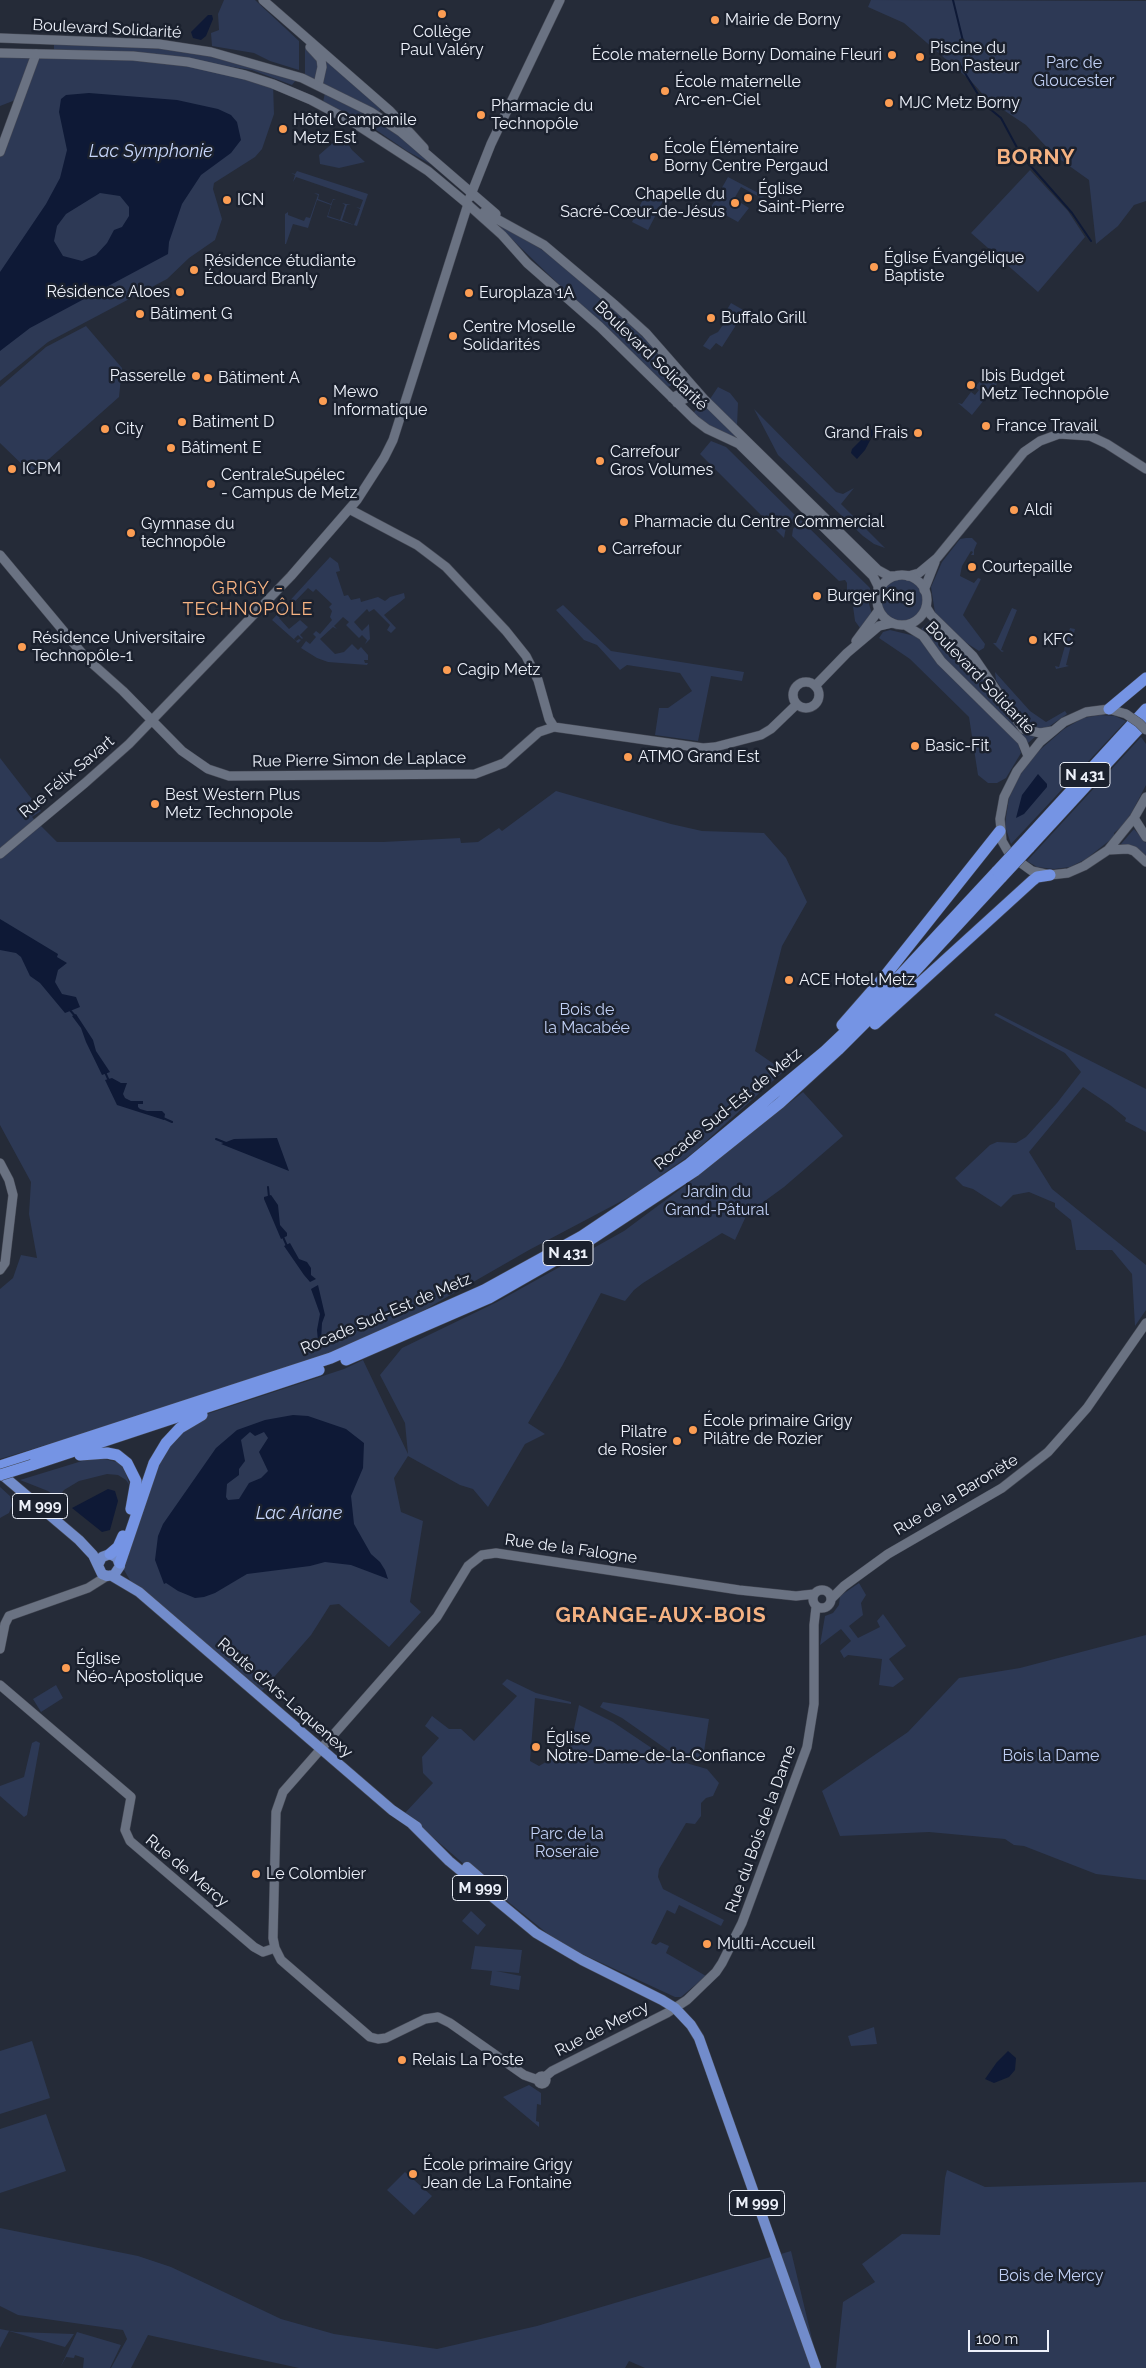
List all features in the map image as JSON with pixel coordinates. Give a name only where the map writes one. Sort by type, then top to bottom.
[{"type":"highway","points":[[1109,709],[1146,678]]},
{"type":"highway","name":"Rocade Sud-Est de Metz","points":[[1027,845],[1146,709]]},
{"type":"highway","name":"Rocade Sud-Est de Metz","points":[[3,1464],[31,1461],[258,1392],[364,1353],[489,1298],[587,1242],[695,1171],[780,1103],[867,1022],[1000,874],[1146,722]]},
{"type":"highway","points":[[783,1087],[884,977],[1000,831]]},
{"type":"highway","name":"Rocade Sud-Est de Metz","points":[[0,1474],[31,1461],[331,1358],[484,1290],[582,1236],[681,1169],[825,1051],[866,1012],[1000,874]]},
{"type":"highway","points":[[780,1103],[821,1072],[1032,881],[1037,877],[1050,875]]},
{"type":"highway","points":[[120,1564],[154,1462],[166,1443],[180,1428],[195,1418],[258,1392]]},
{"type":"highway","points":[[31,1461],[93,1453],[117,1455],[127,1463],[134,1473],[136,1490],[123,1535],[118,1546],[109,1554]]},
{"type":"main road","name":"M 999","points":[[0,1474],[79,1540],[93,1556],[98,1567]]},
{"type":"main road","name":"M 999","points":[[79,1540],[109,1554]]},
{"type":"main road","points":[[109,1554],[115,1556],[120,1564],[118,1572],[109,1576],[98,1567],[100,1559],[109,1554]]},
{"type":"main road","name":"Route d'Ars-Laquenexy","points":[[120,1564],[140,1592]]},
{"type":"main road","name":"Route d'Ars-Laquenexy","points":[[109,1576],[140,1592],[392,1810],[412,1824],[477,1885],[536,1933],[554,1945],[649,1992],[675,2008],[687,2020],[699,2038],[816,2368]]},
{"type":"street","points":[[263,0],[390,111],[437,163]]},
{"type":"street","name":"Rue Félix Savart","points":[[0,854],[108,763],[275,593],[349,509],[389,448],[468,197],[491,144],[560,0]]},
{"type":"street","points":[[279,13],[321,59],[322,67],[317,85],[309,99]]},
{"type":"street","name":"Boulevard Solidarité","points":[[0,38],[159,44],[239,59],[317,85],[386,122],[437,163],[527,263],[600,327],[700,424],[744,448],[873,576],[878,586],[878,593]]},
{"type":"street","points":[[0,152],[36,54],[37,40]]},
{"type":"street","name":"Boulevard Solidarité","points":[[0,53],[133,56],[188,62],[245,75],[309,99],[324,107],[428,171],[513,228],[544,245],[646,333],[695,390],[878,570],[889,576],[896,576]]},
{"type":"street","points":[[675,401],[695,390]]},
{"type":"street","points":[[815,686],[846,653],[879,610],[878,593],[886,581],[896,576],[908,576],[919,573],[937,558],[1024,452],[1040,441],[1059,434],[1080,434],[1098,439],[1146,469]]},
{"type":"street","points":[[349,509],[417,545],[446,567],[520,648],[536,675],[544,704],[554,727]]},
{"type":"street","name":"Rue Pierre Simon de Laplace","points":[[0,555],[76,646],[196,763],[216,773],[242,777],[476,774],[504,763],[543,729]]},
{"type":"street","points":[[924,590],[937,558]]},
{"type":"street","points":[[846,653],[879,626],[892,623],[905,625],[920,617],[926,607],[924,590],[920,583],[908,576]]},
{"type":"street","name":"Boulevard Solidarité","points":[[926,607],[931,615],[976,661],[1016,722],[1023,729],[1040,733],[1052,731]]},
{"type":"street","points":[[879,610],[892,623]]},
{"type":"street","name":"Boulevard Solidarité","points":[[905,625],[923,636],[940,661],[1022,742],[1028,756]]},
{"type":"street","points":[[806,682],[815,686],[818,697],[815,704],[806,708],[797,704],[793,696],[796,687],[806,682]]},
{"type":"street","points":[[544,704],[543,729],[554,727],[703,748],[761,735],[771,730],[797,704]]},
{"type":"street","points":[[1146,730],[1126,714],[1109,709],[1086,712],[1052,731],[1028,756],[1012,780],[1004,797],[1000,831],[1006,849],[1017,862],[1032,872],[1050,875],[1076,870],[1108,850],[1134,818],[1146,797]]},
{"type":"street","points":[[1134,818],[1146,837]]},
{"type":"street","points":[[1108,850],[1128,849],[1134,851],[1146,862]]},
{"type":"street","points":[[0,1163],[9,1180],[13,1195],[4,1263],[0,1270]]},
{"type":"street","name":"Rue de la Baronète","points":[[816,1603],[829,1604],[828,1595],[844,1586],[896,1549],[1002,1488],[1043,1457],[1072,1427],[1146,1323]]},
{"type":"street","name":"Rue de la Falogne","points":[[274,1948],[277,1806],[283,1792],[437,1616],[468,1566],[478,1557],[486,1554],[504,1554],[787,1595],[816,1603],[821,1590],[828,1595]]},
{"type":"street","points":[[80,1590],[94,1577],[98,1567]]},
{"type":"street","points":[[0,1649],[5,1624],[9,1616],[88,1588],[109,1576]]},
{"type":"street","name":"Rue du Bois de la Dame","points":[[675,2008],[687,2000],[719,1968],[736,1935],[807,1747],[814,1704],[814,1625],[816,1603]]},
{"type":"street","name":"Rue de Mercy","points":[[0,1685],[131,1797],[125,1830],[130,1841],[259,1951],[274,1948],[281,1960],[372,2038],[386,2038],[425,2020],[438,2017],[450,2022],[524,2075],[541,2079],[552,2071],[675,2008]]},
{"type":"green space","points":[[224,0],[255,0],[299,41],[299,70],[270,61],[254,53],[212,46],[211,33],[219,30],[218,14]]},
{"type":"green space","name":"Parc de Gloucester","points":[[871,0],[1146,1],[1146,201],[1134,205],[1118,226],[1096,244],[1089,180],[1054,155],[1026,125],[987,99],[971,81],[904,23],[868,7]]},
{"type":"green space","points":[[309,41],[381,108],[379,112],[322,83],[323,71]]},
{"type":"green space","points":[[54,43],[151,47],[194,52],[296,80],[292,85],[252,70],[225,66],[54,52]]},
{"type":"green space","points":[[305,46],[312,52],[319,64],[315,80],[305,76]]},
{"type":"green space","points":[[0,53],[153,58],[273,84],[274,114],[262,149],[255,157],[214,183],[213,189],[222,219],[215,240],[189,258],[167,279],[48,342],[0,381],[0,152],[18,99],[0,106]]},
{"type":"green space","points":[[325,93],[373,118],[399,135],[436,167],[407,151],[363,121],[323,102]]},
{"type":"green space","points":[[342,135],[352,150],[365,162],[339,168],[320,164],[319,155]]},
{"type":"green space","points":[[1030,170],[1068,211],[1085,237],[1038,292],[971,233]]},
{"type":"green space","points":[[297,171],[368,194],[357,226],[327,217],[331,205],[317,200],[308,228],[293,224],[285,244],[285,214],[288,212],[288,215],[304,221],[306,217],[310,218],[318,195],[314,193],[319,194],[318,199],[331,204],[333,199],[336,200],[333,200],[328,216],[340,220],[345,205],[342,203],[351,205],[347,205],[342,220],[354,225],[360,209],[356,207],[360,208],[363,200],[296,177],[293,182],[295,175],[291,173],[295,174]]},
{"type":"green space","points":[[728,177],[764,196],[763,199],[741,187],[731,204],[735,206],[738,201],[749,208],[738,222],[711,207]]},
{"type":"green space","points":[[647,191],[664,199],[648,230],[632,222]]},
{"type":"green space","points":[[491,219],[554,257],[607,303],[650,344],[682,380],[666,388]]},
{"type":"green space","points":[[731,303],[745,311],[722,347],[716,343],[710,350],[703,346],[710,336],[718,332],[727,319],[723,316]]},
{"type":"green space","points":[[86,326],[122,368],[119,397],[32,474],[0,443],[0,387],[46,347]]},
{"type":"green space","points":[[989,371],[991,372],[988,376],[994,380],[997,377],[1000,380],[972,415],[958,403],[962,404],[971,392],[975,395],[979,390],[975,387]]},
{"type":"green space","points":[[718,387],[730,393],[738,403],[737,426],[710,399]]},
{"type":"green space","points":[[703,403],[741,440],[705,425],[692,414]]},
{"type":"green space","points":[[754,409],[836,492],[843,494],[854,488],[841,504],[885,548],[874,544],[863,536],[778,455]]},
{"type":"green space","points":[[711,441],[726,447],[798,518],[786,527],[784,538],[700,454]]},
{"type":"green space","points":[[801,520],[870,588],[869,604],[872,614],[860,628],[855,621],[853,606],[847,595],[847,583],[845,580],[839,581],[792,536],[793,529]]},
{"type":"green space","points":[[972,538],[977,543],[974,555],[971,555],[973,552],[971,551],[962,566],[960,576],[974,583],[978,578],[981,579],[963,615],[985,644],[984,648],[979,651],[965,642],[935,613],[931,587],[942,562],[960,539]]},
{"type":"green space","points":[[330,557],[338,563],[340,571],[336,572],[344,596],[348,595],[351,600],[360,598],[361,602],[378,597],[385,601],[390,597],[404,593],[405,598],[384,615],[396,628],[391,633],[387,630],[390,625],[374,609],[369,612],[367,609],[354,622],[362,631],[369,624],[370,639],[365,644],[367,640],[362,635],[359,638],[346,625],[349,622],[343,617],[334,626],[337,629],[333,627],[320,639],[335,654],[344,652],[352,644],[358,650],[361,647],[368,655],[368,660],[364,660],[365,663],[368,663],[367,665],[328,662],[317,658],[301,648],[306,641],[310,644],[316,637],[313,634],[316,631],[320,634],[332,620],[330,617],[332,611],[329,607],[332,604],[316,589],[313,592],[308,588],[279,618],[289,629],[300,620],[308,627],[300,635],[302,639],[298,635],[294,639],[296,641],[301,640],[298,643],[272,620]]},
{"type":"green space","points":[[902,579],[917,585],[923,600],[917,615],[902,621],[887,615],[881,600],[887,585]]},
{"type":"green space","points":[[563,605],[611,651],[744,672],[742,681],[711,676],[698,741],[655,735],[659,708],[668,708],[692,691],[680,673],[627,665],[620,670],[597,645],[584,640],[556,610]]},
{"type":"green space","points":[[1012,608],[1017,610],[1001,650],[1004,651],[1002,652],[993,643],[996,643]]},
{"type":"green space","points":[[931,620],[966,654],[1017,727],[1035,737],[1028,743],[939,655],[932,641],[921,629]]},
{"type":"green space","points":[[1070,628],[1075,629],[1066,665],[1069,666],[1056,669],[1055,666],[1059,667]]},
{"type":"green space","points":[[890,630],[919,637],[1018,743],[1021,753],[1006,778],[997,783],[988,783],[978,775],[969,717],[910,659],[879,638],[883,632]]},
{"type":"green space","points":[[995,672],[1030,711],[1046,722],[1065,711],[1067,714],[1047,728],[1028,726],[1023,722],[996,680]]},
{"type":"green space","points":[[1100,715],[1115,716],[1126,721],[1011,844],[1005,826],[1006,817],[1009,798],[1020,775],[1034,755],[1064,729],[1083,718]]},
{"type":"green space","points":[[1141,737],[1146,744],[1146,785],[1132,812],[1122,826],[1114,833],[1114,837],[1086,859],[1070,867],[1054,869],[1037,867],[1027,861]]},
{"type":"green space","name":"Bois de la Macabée","points":[[0,758],[41,811],[32,817],[57,842],[383,842],[460,838],[461,843],[478,842],[499,828],[502,831],[556,791],[702,831],[764,833],[786,858],[807,902],[782,946],[755,1051],[784,1071],[693,1153],[633,1195],[529,1250],[400,1324],[331,1352],[278,1370],[0,1459],[0,1289],[13,1278],[21,1255],[37,1258],[29,1214],[31,1182],[0,1125]]},
{"type":"green space","points":[[1134,829],[1146,843],[1146,858],[1121,844]]},
{"type":"green space","points":[[996,1013],[1146,1089],[1146,1132],[1125,1121],[1126,1118],[1110,1105],[1083,1087],[1029,1152],[1052,1189],[1146,1265],[1146,1310],[1135,1326],[1132,1274],[1112,1250],[1076,1250],[1071,1220],[1055,1207],[1055,1203],[1029,1192],[1013,1195],[1001,1207],[973,1189],[963,1186],[955,1178],[990,1145],[997,1142],[1016,1143],[1026,1137],[1057,1103],[1081,1072],[1065,1053],[994,1015]]},
{"type":"green space","name":"Jardin du Grand-Pâtural","points":[[803,1092],[843,1136],[784,1187],[747,1214],[735,1240],[722,1233],[643,1283],[625,1301],[601,1293],[562,1366],[528,1423],[545,1434],[525,1444],[488,1507],[473,1489],[460,1485],[408,1456],[394,1478],[401,1512],[423,1521],[410,1602],[421,1612],[389,1647],[339,1604],[330,1605],[311,1635],[261,1692],[131,1582],[120,1563],[154,1463],[195,1418],[344,1369],[363,1360],[408,1454],[405,1423],[380,1375],[402,1348],[497,1302],[624,1231],[698,1176]]},
{"type":"green space","points":[[95,1457],[117,1462],[124,1468],[130,1486],[126,1480],[118,1475],[107,1474],[79,1481],[64,1490],[57,1499],[48,1491],[20,1480]]},
{"type":"green space","points":[[0,1487],[10,1496],[12,1505],[9,1513],[0,1518]]},
{"type":"green space","points":[[859,1583],[866,1595],[861,1603],[863,1615],[849,1626],[858,1638],[880,1627],[877,1621],[883,1614],[906,1646],[889,1659],[904,1679],[893,1687],[879,1685],[882,1659],[848,1655],[844,1658],[840,1651],[851,1641],[841,1629],[820,1645],[825,1616],[833,1613],[839,1605],[840,1596]]},
{"type":"green space","name":"Bois la Dame","points":[[1146,1635],[1146,1880],[1096,1874],[1024,1846],[1014,1845],[1005,1839],[929,1832],[840,1836],[822,1791],[908,1732],[959,1678],[1020,1668]]},
{"type":"green space","name":"Parc de la Roseraie","points":[[507,1679],[536,1693],[571,1702],[571,1704],[535,1698],[530,1761],[539,1766],[570,1748],[579,1705],[613,1722],[665,1757],[707,1769],[719,1783],[713,1796],[706,1798],[701,1803],[701,1816],[695,1824],[686,1823],[659,1869],[658,1877],[663,1889],[724,1920],[721,1926],[679,1905],[675,1914],[667,1910],[651,1943],[656,1945],[660,1942],[669,1946],[666,1953],[706,1976],[681,1997],[675,1997],[565,1946],[553,1938],[496,1892],[405,1813],[433,1783],[423,1773],[422,1757],[439,1738],[425,1726],[432,1716],[449,1729],[461,1729],[474,1741],[517,1696],[502,1684]]},
{"type":"green space","points":[[56,1685],[63,1698],[41,1712],[33,1699]]},
{"type":"green space","points":[[603,1702],[709,1719],[703,1758],[697,1762],[669,1751],[622,1718],[600,1707]]},
{"type":"green space","points":[[36,1741],[40,1743],[27,1815],[24,1817],[0,1796],[0,1786],[24,1777],[32,1743]]},
{"type":"green space","points":[[471,1911],[486,1925],[478,1935],[462,1921]]},
{"type":"green space","points":[[475,1946],[522,1950],[519,1973],[496,1971],[521,1976],[519,1990],[490,1985],[492,1971],[471,1969]]},
{"type":"green space","points":[[874,2027],[877,2044],[851,2046],[848,2036]]},
{"type":"green space","points":[[32,2041],[50,2098],[0,2114],[0,2051]]},
{"type":"green space","points":[[529,2085],[541,2093],[541,2105],[537,2104],[536,2121],[539,2122],[539,2127],[503,2097]]},
{"type":"green space","points":[[46,2114],[66,2171],[0,2193],[0,2129]]},
{"type":"green space","name":"Bois de Mercy","points":[[947,2170],[985,2187],[1146,2182],[1146,2368],[836,2368],[843,2302],[875,2282],[862,2264],[902,2234],[940,2235]]},
{"type":"green space","points":[[405,2172],[432,2196],[414,2215],[387,2190]]},
{"type":"green space","points":[[0,2228],[138,2256],[171,2267],[281,2319],[334,2334],[437,2349],[537,2326],[791,2251],[819,2368],[645,2368],[629,2361],[625,2368],[299,2368],[148,2335],[131,2368],[111,2368],[127,2339],[123,2330],[18,2315],[0,2306]]},
{"type":"green space","points":[[0,2329],[16,2332],[74,2334],[65,2347],[9,2331],[0,2348]]},
{"type":"green space","points":[[77,2332],[121,2345],[110,2368],[83,2368],[84,2358],[75,2355],[74,2358],[66,2357],[60,2368]]},
{"type":"water","points":[[208,15],[212,15],[213,19],[206,36],[201,40],[193,38],[191,32]]},
{"type":"water","name":"Lac Symphonie","points":[[89,93],[177,100],[218,109],[231,115],[237,122],[241,140],[231,153],[201,175],[182,204],[169,242],[168,254],[30,328],[0,351],[0,272],[46,204],[60,178],[67,150],[59,112],[61,99],[66,95]],"holes":[[[100,193],[120,196],[129,207],[129,216],[122,227],[114,230],[107,243],[96,255],[82,261],[63,256],[54,241],[57,226],[66,214]]]},
{"type":"water","points":[[872,429],[874,433],[865,450],[857,459],[851,453],[852,449]]},
{"type":"water","points":[[1038,774],[1047,784],[1047,787],[1024,814],[1016,818],[1022,795]]},
{"type":"water","points":[[0,919],[58,954],[57,957],[67,963],[58,970],[55,982],[62,994],[76,997],[80,1007],[65,1013],[40,983],[30,976],[21,957],[16,953],[0,950]]},
{"type":"water","points":[[76,1014],[93,1040],[96,1051],[110,1072],[102,1075],[81,1028],[72,1016]]},
{"type":"water","points":[[112,1078],[121,1083],[127,1083],[123,1094],[125,1098],[131,1101],[143,1101],[143,1104],[138,1104],[140,1109],[162,1111],[165,1114],[164,1120],[117,1105],[105,1080]]},
{"type":"water","points":[[277,1138],[289,1171],[221,1144],[234,1139]]},
{"type":"water","points":[[271,1195],[278,1205],[280,1225],[287,1233],[287,1236],[281,1239],[264,1199],[264,1197]]},
{"type":"water","points":[[290,1243],[299,1259],[307,1262],[311,1268],[311,1275],[316,1279],[310,1282],[304,1275],[284,1246]]},
{"type":"water","points":[[318,1285],[325,1315],[322,1323],[321,1341],[318,1341],[317,1330],[320,1314],[311,1289]]},
{"type":"water","name":"Lac Ariane","points":[[293,1415],[308,1416],[346,1429],[364,1443],[363,1468],[351,1496],[354,1524],[371,1554],[380,1562],[385,1570],[388,1579],[351,1565],[325,1562],[310,1566],[247,1574],[215,1593],[204,1597],[195,1598],[178,1591],[166,1583],[164,1584],[155,1560],[158,1536],[163,1524],[216,1448],[237,1430],[265,1420]],"holes":[[[250,1432],[255,1436],[264,1432],[268,1438],[259,1452],[268,1471],[261,1478],[249,1483],[239,1499],[228,1500],[226,1497],[227,1484],[239,1475],[239,1469],[245,1461],[241,1440]]]},
{"type":"water","points":[[108,1489],[115,1491],[118,1501],[110,1530],[102,1532],[72,1508]]},
{"type":"water","points":[[1008,2051],[1016,2058],[1015,2070],[1009,2077],[994,2083],[985,2079],[997,2062]]},
{"type":"waterway","points":[[953,0],[963,41],[963,54]]},
{"type":"waterway","points":[[960,65],[984,104],[1001,118],[1021,155],[1072,213],[1091,241]]},
{"type":"waterway","points":[[69,1009],[76,1017]]},
{"type":"waterway","points":[[105,1072],[109,1081]]},
{"type":"waterway","points":[[163,1118],[172,1122]]},
{"type":"waterway","points":[[216,1139],[226,1143]]},
{"type":"waterway","points":[[268,1187],[269,1197]]},
{"type":"waterway","points":[[283,1237],[287,1246]]},
{"type":"place","name":"Collège Paul Valéry","points":[[442,14]]},
{"type":"place","name":"Mairie de Borny","points":[[715,20]]},
{"type":"place","name":"École maternelle Borny Domaine Fleuri","points":[[892,55]]},
{"type":"place","name":"Piscine du Bon Pasteur","points":[[920,57]]},
{"type":"place","name":"École maternelle Arc-en-Ciel","points":[[665,91]]},
{"type":"place","name":"MJC Metz Borny","points":[[889,103]]},
{"type":"place","name":"Pharmacie du Technopôle","points":[[481,115]]},
{"type":"place","name":"Hôtel Campanile Metz Est","points":[[283,129]]},
{"type":"place","name":"École Élémentaire Borny Centre Pergaud","points":[[654,157]]},
{"type":"place","name":"Église Saint-Pierre","points":[[748,198]]},
{"type":"place","name":"ICN","points":[[227,200]]},
{"type":"place","name":"Chapelle du Sacré-Cœur-de-Jésus","points":[[735,203]]},
{"type":"place","name":"Église Évangélique Baptiste","points":[[874,267]]},
{"type":"place","name":"Résidence étudiante Édouard Branly","points":[[194,270]]},
{"type":"place","name":"Résidence Aloes","points":[[180,292]]},
{"type":"place","name":"Europlaza 1A","points":[[469,293]]},
{"type":"place","name":"Bâtiment G","points":[[140,314]]},
{"type":"place","name":"Buffalo Grill","points":[[711,318]]},
{"type":"place","name":"Centre Moselle Solidarités","points":[[453,336]]},
{"type":"place","name":"Passerelle","points":[[196,376]]},
{"type":"place","name":"Bâtiment A","points":[[208,378]]},
{"type":"place","name":"Ibis Budget Metz Technopôle","points":[[971,385]]},
{"type":"place","name":"Mewo Informatique","points":[[323,401]]},
{"type":"place","name":"Batiment D","points":[[182,422]]},
{"type":"place","name":"France Travail","points":[[986,426]]},
{"type":"place","name":"City","points":[[105,429]]},
{"type":"place","name":"Grand Frais","points":[[918,433]]},
{"type":"place","name":"Bâtiment E","points":[[171,448]]},
{"type":"place","name":"Carrefour Gros Volumes","points":[[600,461]]},
{"type":"place","name":"ICPM","points":[[12,469]]},
{"type":"place","name":"CentraleSupélec - Campus de Metz","points":[[211,484]]},
{"type":"place","name":"Aldi","points":[[1014,510]]},
{"type":"place","name":"Pharmacie du Centre Commercial","points":[[624,522]]},
{"type":"place","name":"Gymnase du technopôle","points":[[131,533]]},
{"type":"place","name":"Carrefour","points":[[602,549]]},
{"type":"place","name":"Courtepaille","points":[[972,567]]},
{"type":"place","name":"Burger King","points":[[817,596]]},
{"type":"place","name":"KFC","points":[[1033,640]]},
{"type":"place","name":"Résidence Universitaire Technopôle-1","points":[[22,647]]},
{"type":"place","name":"Cagip Metz","points":[[447,670]]},
{"type":"place","name":"Basic-Fit","points":[[915,746]]},
{"type":"place","name":"ATMO Grand Est","points":[[628,757]]},
{"type":"place","name":"Best Western Plus Metz Technopole","points":[[155,804]]},
{"type":"place","name":"ACE Hotel Metz","points":[[789,980]]},
{"type":"place","name":"École primaire Grigy Pilâtre de Rozier","points":[[693,1430]]},
{"type":"place","name":"Pilatre de Rosier","points":[[677,1441]]},
{"type":"place","name":"Église Néo-Apostolique","points":[[66,1668]]},
{"type":"place","name":"Église Notre-Dame-de-la-Confiance","points":[[536,1747]]},
{"type":"place","name":"Le Colombier","points":[[256,1874]]},
{"type":"place","name":"Multi-Accueil","points":[[707,1944]]},
{"type":"place","name":"Relais La Poste","points":[[402,2060]]},
{"type":"place","name":"École primaire Grigy Jean de La Fontaine","points":[[413,2174]]},
{"type":"district","name":"BORNY","points":[[1036,158]]},
{"type":"district","name":"GRIGY - TECHNOPÔLE","points":[[248,599]]},
{"type":"district","name":"GRANGE-AUX-BOIS","points":[[661,1616]]}]
